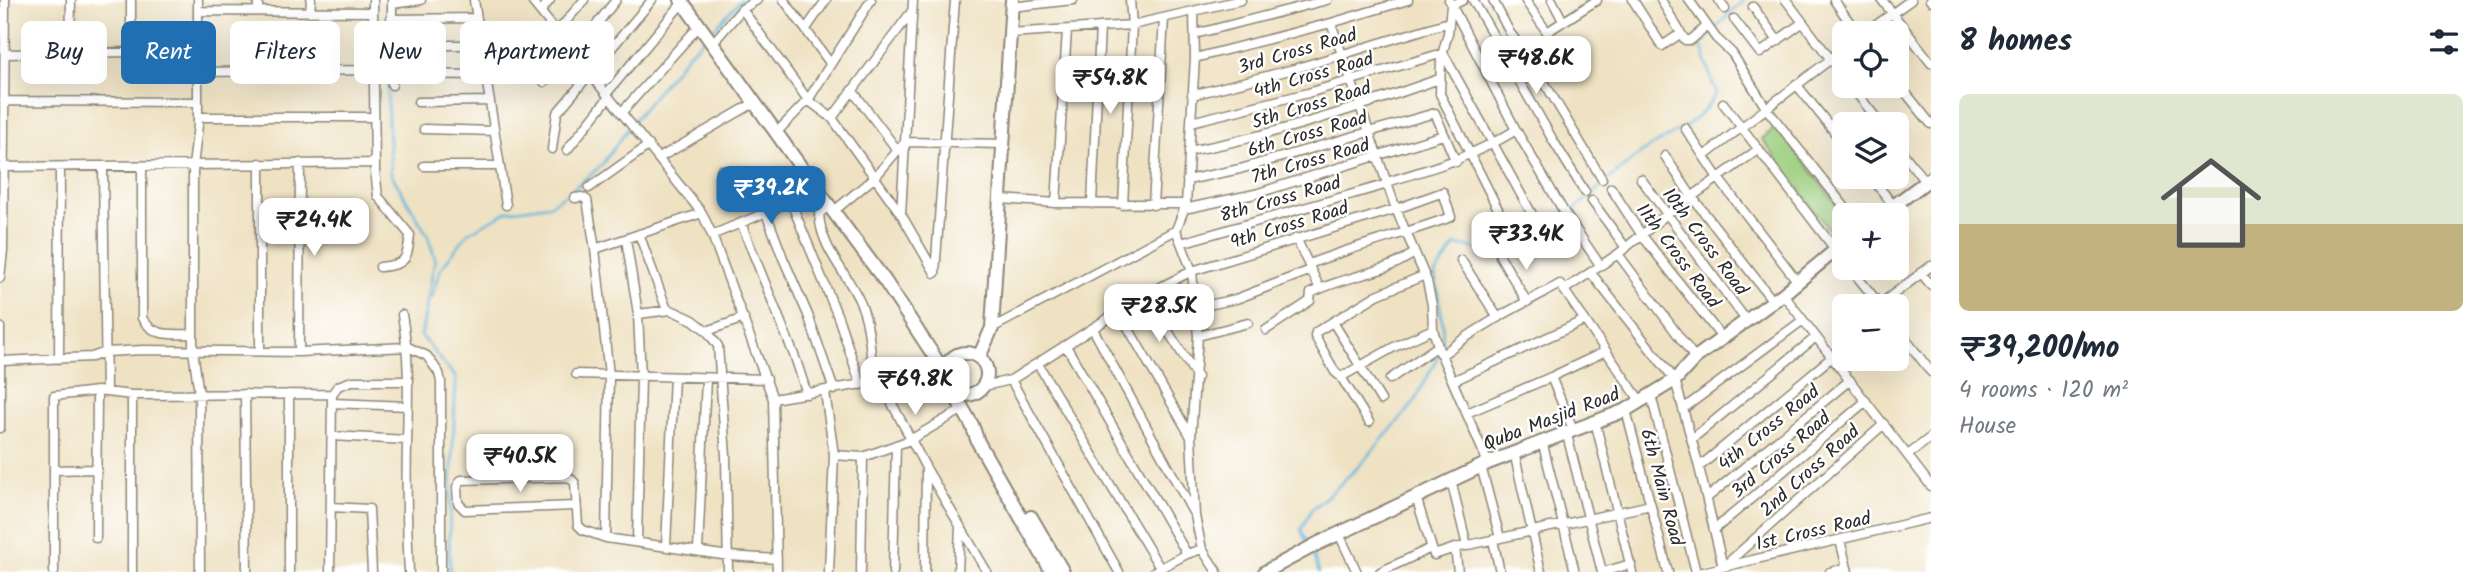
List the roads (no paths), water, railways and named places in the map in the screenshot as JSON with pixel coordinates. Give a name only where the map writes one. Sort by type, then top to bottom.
[{"type":"street","points":[[71,0],[71,21]]},
{"type":"street","points":[[131,0],[131,21]]},
{"type":"street","points":[[198,0],[198,21]]},
{"type":"street","points":[[258,0],[258,11]]},
{"type":"street","points":[[310,12],[311,0]]},
{"type":"street","points":[[373,0],[373,21]]},
{"type":"street","points":[[421,0],[392,2],[391,19],[477,18]]},
{"type":"street","points":[[474,0],[477,21]]},
{"type":"street","points":[[531,0],[549,21]]},
{"type":"street","points":[[541,11],[550,0]]},
{"type":"street","points":[[566,21],[583,0]]},
{"type":"street","points":[[599,21],[616,0]]},
{"type":"street","points":[[614,47],[652,0]]},
{"type":"street","points":[[711,42],[742,9],[757,0]]},
{"type":"street","points":[[784,0],[830,63]]},
{"type":"street","points":[[806,29],[826,0]]},
{"type":"street","points":[[776,133],[807,100],[871,0]]},
{"type":"street","points":[[742,9],[807,100],[832,118],[901,214],[935,273],[955,0]]},
{"type":"street","points":[[979,357],[992,328],[1012,4],[1073,0]]},
{"type":"street","points":[[1123,205],[1132,25],[1130,0]]},
{"type":"street","points":[[1010,33],[1132,25],[1241,0]]},
{"type":"street","points":[[1195,34],[1327,0]]},
{"type":"street","points":[[1195,58],[1408,0]]},
{"type":"street","points":[[1450,3],[1463,0]]},
{"type":"street","points":[[1473,0],[1535,111],[1585,192]]},
{"type":"street","points":[[1493,0],[1510,33],[1531,60],[1602,180]]},
{"type":"street","points":[[1525,0],[1547,32],[1597,0]]},
{"type":"street","points":[[1552,0],[1563,21]]},
{"type":"street","points":[[1577,0],[1582,9]]},
{"type":"street","points":[[1633,0],[1662,46],[1680,34]]},
{"type":"street","points":[[1661,0],[1685,40],[1690,40],[1708,27]]},
{"type":"street","points":[[1689,0],[1716,38],[1732,53],[1766,108],[1841,203]]},
{"type":"street","points":[[1719,0],[1725,9]]},
{"type":"street","points":[[1704,156],[1831,59],[1786,0]]},
{"type":"street","points":[[1833,0],[1848,21]]},
{"type":"street","points":[[1882,0],[1931,63]]},
{"type":"street","points":[[1882,21],[1911,0]]},
{"type":"street","points":[[0,278],[5,54],[2,1]]},
{"type":"street","points":[[567,149],[685,2],[754,103],[891,289],[945,373]]},
{"type":"street","points":[[1450,3],[1439,79],[1440,94],[1513,239]]},
{"type":"street","points":[[1450,3],[1516,130],[1567,216],[1600,265]]},
{"type":"street","points":[[901,214],[913,4]]},
{"type":"street","points":[[832,118],[913,4]]},
{"type":"street","points":[[1753,7],[1778,41]]},
{"type":"street","points":[[198,11],[373,12]]},
{"type":"street","points":[[992,328],[1176,230],[1185,207],[1188,180],[1195,58],[1194,11]]},
{"type":"street","points":[[1153,205],[1164,18]]},
{"type":"street","points":[[1734,19],[1760,53],[1802,23]]},
{"type":"street","name":"3rd Cross Road","points":[[1192,95],[1449,22]]},
{"type":"street","points":[[1331,23],[1396,209],[1425,275],[1432,304],[1433,329],[1485,464],[1500,572]]},
{"type":"street","points":[[1092,204],[1100,27]]},
{"type":"street","points":[[624,114],[701,28]]},
{"type":"street","points":[[1056,203],[1067,30]]},
{"type":"street","points":[[1443,53],[1539,227]]},
{"type":"street","name":"4th Cross Road","points":[[1191,122],[1308,93],[1443,53]]},
{"type":"street","points":[[5,54],[21,54]]},
{"type":"street","points":[[216,72],[354,70]]},
{"type":"street","name":"5th Cross Road","points":[[1189,150],[1242,141],[1361,107],[1439,79]]},
{"type":"street","points":[[199,84],[193,166],[193,350],[199,394],[200,572]]},
{"type":"street","points":[[374,84],[378,196],[410,235],[405,260],[400,264],[380,267]]},
{"type":"street","points":[[487,84],[506,205]]},
{"type":"street","points":[[552,149],[557,113],[583,84]]},
{"type":"street","points":[[599,84],[702,213],[767,379],[773,399],[777,572]]},
{"type":"street","points":[[1796,84],[1832,130]]},
{"type":"street","points":[[852,90],[898,151]]},
{"type":"street","points":[[1909,97],[1931,124]]},
{"type":"street","points":[[1860,98],[1872,112]]},
{"type":"street","points":[[418,102],[490,101]]},
{"type":"street","points":[[4,102],[198,102]]},
{"type":"street","points":[[659,158],[754,103]]},
{"type":"street","points":[[1723,103],[1832,236]]},
{"type":"street","name":"6th Cross Road","points":[[1188,180],[1240,169],[1435,113],[1443,135]]},
{"type":"street","points":[[198,117],[374,117]]},
{"type":"street","points":[[1685,128],[1718,178],[1798,282]]},
{"type":"street","points":[[424,129],[494,131]]},
{"type":"street","name":"8th Cross Road","points":[[1181,243],[1456,162],[1516,130]]},
{"type":"street","points":[[1443,135],[1456,162]]},
{"type":"street","name":"7th Cross Road","points":[[1000,200],[1185,207],[1255,194],[1443,135]]},
{"type":"street","points":[[905,142],[1003,144]]},
{"type":"street","points":[[905,142],[875,177],[819,214],[820,226],[828,249],[860,302],[870,339],[874,382],[887,394],[910,440],[987,572]]},
{"type":"street","points":[[589,188],[649,145]]},
{"type":"street","points":[[1564,290],[1618,254],[1666,215],[1759,149]]},
{"type":"street","points":[[1665,156],[1692,197],[1778,297],[1803,320],[1832,357],[1699,467]]},
{"type":"street","points":[[1897,203],[1928,180],[1909,159]]},
{"type":"street","points":[[260,163],[260,351]]},
{"type":"street","points":[[299,352],[300,163]]},
{"type":"street","points":[[3,167],[375,163]]},
{"type":"street","points":[[142,166],[142,318],[151,330],[161,334],[193,334]]},
{"type":"street","points":[[424,166],[500,166]]},
{"type":"street","points":[[96,538],[101,391],[106,352],[103,167]]},
{"type":"street","points":[[59,359],[60,168]]},
{"type":"street","points":[[721,170],[730,181],[759,183],[834,390]]},
{"type":"street","name":"10th Cross Road","points":[[1641,179],[1746,320]]},
{"type":"street","points":[[712,235],[770,211],[813,184]]},
{"type":"street","name":"11th Cross Road","points":[[1611,188],[1641,234],[1723,339]]},
{"type":"street","points":[[1881,189],[1892,203]]},
{"type":"street","name":"9th Cross Road","points":[[984,386],[1011,380],[1145,295],[1192,271],[1396,209],[1443,192],[1451,217],[1406,233]]},
{"type":"street","points":[[575,198],[583,197],[587,200],[609,375],[606,538]]},
{"type":"street","points":[[790,200],[838,317],[861,384]]},
{"type":"street","points":[[1592,201],[1626,248]]},
{"type":"street","points":[[595,249],[702,213]]},
{"type":"street","points":[[741,223],[807,394]]},
{"type":"street","points":[[1176,230],[1192,271],[1198,336],[1191,437],[1195,516],[1202,549],[1217,572]]},
{"type":"street","points":[[1195,308],[1236,299],[1336,253],[1406,233]]},
{"type":"street","points":[[639,234],[667,310]]},
{"type":"street","points":[[1296,238],[1320,289]]},
{"type":"street","points":[[626,239],[638,314],[641,377],[637,542]]},
{"type":"street","points":[[1266,330],[1310,300],[1311,293],[1347,278],[1390,266],[1415,253]]},
{"type":"street","name":"Quba Masjid Road","points":[[1265,572],[1317,544],[1485,464],[1626,410],[1675,380],[1695,359],[1798,282],[1832,253]]},
{"type":"street","points":[[1618,254],[1695,359]]},
{"type":"street","points":[[1500,256],[1527,302]]},
{"type":"street","points":[[1461,260],[1498,318]]},
{"type":"street","points":[[1894,294],[1931,266]]},
{"type":"street","points":[[1591,273],[1675,380],[1723,567]]},
{"type":"street","points":[[1922,273],[1931,285]]},
{"type":"street","points":[[1369,422],[1341,377],[1336,375],[1315,336],[1316,332],[1377,295],[1425,275]]},
{"type":"street","points":[[1860,280],[1871,294]]},
{"type":"street","points":[[1390,379],[1560,284],[1606,351],[1646,398],[1696,572]]},
{"type":"street","points":[[1145,295],[1197,377]]},
{"type":"street","points":[[638,314],[671,310],[693,320],[707,331],[718,346],[722,379],[728,572]]},
{"type":"street","points":[[1119,312],[1191,437]]},
{"type":"street","points":[[402,315],[408,347],[409,381],[406,519],[409,572]]},
{"type":"street","points":[[707,331],[744,318]]},
{"type":"street","points":[[1453,381],[1585,320]]},
{"type":"street","points":[[1683,409],[1803,320]]},
{"type":"street","points":[[1332,322],[1381,400]]},
{"type":"street","points":[[1198,336],[1248,323]]},
{"type":"street","points":[[0,327],[0,428]]},
{"type":"street","points":[[1093,329],[1195,516]]},
{"type":"street","points":[[1341,377],[1433,329]]},
{"type":"street","points":[[1692,439],[1816,337]]},
{"type":"street","points":[[1909,344],[1931,372]]},
{"type":"street","points":[[1066,346],[1187,554]]},
{"type":"street","points":[[1,361],[92,357],[106,352],[299,352],[408,347],[427,356],[439,373],[441,382],[441,572]]},
{"type":"street","points":[[1467,413],[1606,351]]},
{"type":"street","points":[[953,392],[973,395],[984,386],[988,374],[979,357],[967,353],[954,356],[945,373],[945,380],[1052,572]]},
{"type":"street","points":[[1038,364],[1156,570],[1202,549]]},
{"type":"street","points":[[1843,371],[1931,486]]},
{"type":"street","points":[[576,374],[767,379]]},
{"type":"street","points":[[666,546],[674,377]]},
{"type":"street","points":[[1551,377],[1570,430],[1603,572],[1631,568],[1595,421]]},
{"type":"street","points":[[698,551],[706,379]]},
{"type":"street","points":[[1011,380],[1119,572]]},
{"type":"street","name":"4th Cross Road","points":[[1707,498],[1850,380]]},
{"type":"street","points":[[330,572],[332,399],[338,386],[352,381],[409,381]]},
{"type":"street","points":[[773,399],[874,382]]},
{"type":"street","points":[[54,572],[53,397],[57,395],[101,391],[132,395],[289,394],[408,406]]},
{"type":"street","points":[[825,392],[834,455],[829,572]]},
{"type":"street","points":[[245,394],[247,572]]},
{"type":"street","points":[[289,394],[289,572]]},
{"type":"street","points":[[132,395],[132,572]]},
{"type":"street","name":"3rd Cross Road","points":[[1714,530],[1866,401]]},
{"type":"street","points":[[834,455],[863,457],[910,440],[963,409]]},
{"type":"street","name":"6th Main Road","points":[[1626,410],[1668,572]]},
{"type":"street","name":"2nd Cross Road","points":[[1723,567],[1884,424]]},
{"type":"street","points":[[972,425],[985,440],[1063,572]]},
{"type":"street","points":[[332,436],[407,440]]},
{"type":"street","points":[[1908,455],[1931,437]]},
{"type":"street","points":[[1542,441],[1575,572]]},
{"type":"street","points":[[893,572],[896,445]]},
{"type":"street","points":[[1514,452],[1541,572]]},
{"type":"street","points":[[861,572],[863,457]]},
{"type":"street","points":[[925,572],[926,468]]},
{"type":"street","points":[[54,470],[97,469]]},
{"type":"street","points":[[576,506],[465,510],[459,506],[457,487],[461,480],[569,477],[575,483],[576,506],[576,519],[580,528],[606,538],[729,556],[776,559]]},
{"type":"street","points":[[1451,480],[1466,546]]},
{"type":"street","points":[[1416,497],[1434,555],[1455,548],[1651,505]]},
{"type":"street","points":[[331,507],[369,509],[372,572]]},
{"type":"street","name":"1st Cross Road","points":[[1702,572],[1931,518]]},
{"type":"street","points":[[958,572],[960,523]]},
{"type":"street","points":[[1339,534],[1357,572]]},
{"type":"street","points":[[1830,572],[1848,570],[1840,540]]},
{"type":"street","points":[[1380,572],[1431,548]]},
{"type":"street","points":[[1455,548],[1458,572]]},
{"type":"waterway","points":[[387,0],[391,174],[428,236],[435,259],[421,336],[456,378],[450,572]]},
{"type":"waterway","points":[[709,34],[741,0]]},
{"type":"waterway","points":[[1442,346],[1443,325],[1435,274],[1456,245],[1498,251],[1543,233],[1647,149],[1695,119],[1716,93],[1701,45],[1744,0]]},
{"type":"waterway","points":[[633,121],[688,54],[704,39]]},
{"type":"waterway","points":[[431,298],[441,268],[468,233],[508,211],[549,205],[568,193],[601,166],[629,127]]},
{"type":"waterway","points":[[1307,543],[1301,530],[1311,510],[1362,463],[1414,403],[1438,356]]},
{"type":"waterway","points":[[1312,552],[1319,572]]}]
